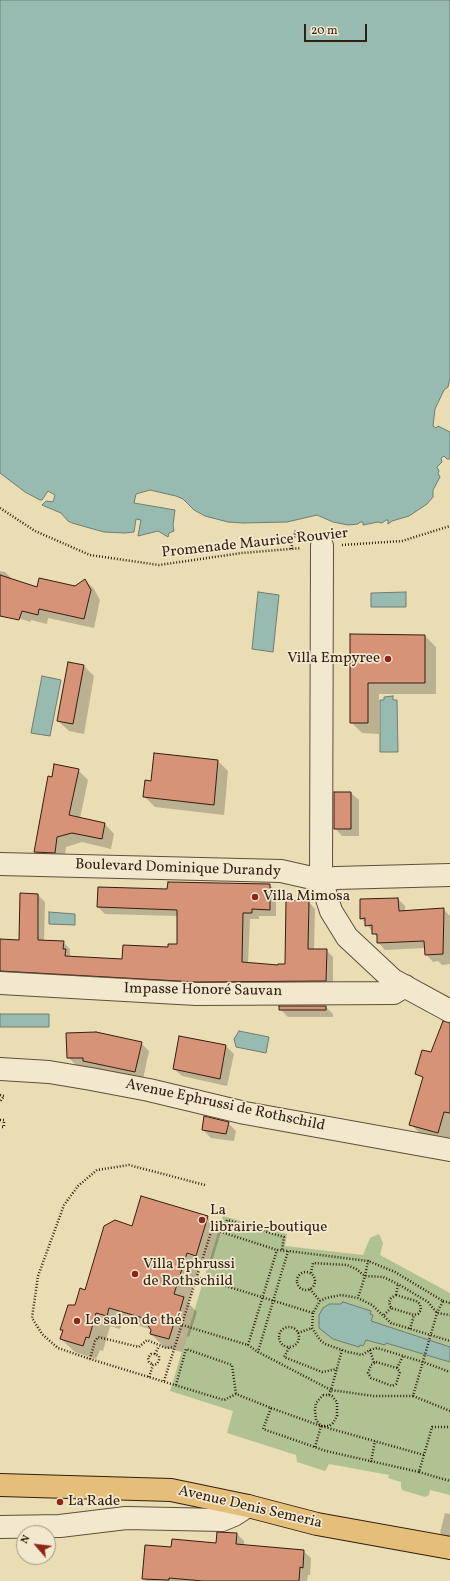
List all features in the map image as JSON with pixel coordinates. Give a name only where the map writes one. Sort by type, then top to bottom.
[{"type":"main road","name":"Avenue Denis Semeria","points":[[0,1485],[171,1490],[248,1506],[317,1524],[450,1548]]},
{"type":"street","points":[[322,546],[321,880],[331,911],[348,937],[376,966],[393,980],[450,1011]]},
{"type":"street","name":"Boulevard Dominique Durandy","points":[[0,864],[281,871],[321,880],[336,878],[450,875]]},
{"type":"street","name":"Impasse Honoré Sauvan","points":[[0,983],[196,994],[394,993],[405,986]]},
{"type":"street","name":"Avenue Ephrussi de Rothschild","points":[[0,1069],[49,1072],[91,1079],[149,1090],[245,1113],[450,1150]]},
{"type":"street","points":[[0,1527],[60,1526],[126,1518],[222,1520],[234,1515],[248,1506]]},
{"type":"path","name":"Promenade Maurice Rouvier","points":[[0,508],[36,531],[90,555],[159,565],[242,553],[402,541],[450,526]]},
{"type":"path","points":[[292,549],[296,530]]},
{"type":"path","points":[[0,1095],[4,1096],[0,1102]]},
{"type":"path","points":[[0,1120],[4,1120],[4,1128],[0,1127]]},
{"type":"path","points":[[205,1185],[129,1166],[97,1170],[78,1186],[64,1205],[38,1276],[32,1318],[42,1334],[58,1348],[90,1359],[224,1400],[236,1394],[321,1426],[424,1455]]},
{"type":"path","points":[[222,1232],[226,1220],[284,1237],[282,1250]]},
{"type":"path","points":[[164,1381],[212,1229],[277,1250],[368,1261],[395,1272],[443,1301],[450,1303]]},
{"type":"path","points":[[248,1345],[277,1250]]},
{"type":"path","points":[[258,1352],[288,1251]]},
{"type":"path","points":[[358,1298],[368,1261]]},
{"type":"path","points":[[311,1273],[313,1263],[347,1265],[356,1269],[365,1276],[383,1277],[398,1284],[428,1302],[437,1313],[450,1315]]},
{"type":"path","points":[[302,1272],[311,1273],[315,1278],[315,1281],[310,1289],[302,1289],[299,1287],[297,1282],[298,1276],[302,1272]]},
{"type":"path","points":[[197,1277],[313,1312]]},
{"type":"path","points":[[391,1308],[389,1302],[396,1294],[398,1284]]},
{"type":"path","points":[[310,1289],[320,1301]]},
{"type":"path","points":[[391,1308],[414,1315],[418,1314],[421,1310],[420,1304],[416,1301],[396,1294]]},
{"type":"path","points":[[450,1341],[391,1323],[372,1305],[358,1298],[341,1295],[320,1301],[313,1312],[312,1328],[320,1340],[325,1344],[362,1355],[377,1348],[450,1372]]},
{"type":"path","points":[[413,1396],[437,1313],[443,1301]]},
{"type":"path","points":[[384,1315],[391,1308]]},
{"type":"path","points":[[410,1329],[414,1315]]},
{"type":"path","points":[[182,1325],[248,1345],[258,1352],[331,1390],[374,1396],[413,1396],[450,1411]]},
{"type":"path","points":[[289,1348],[280,1343],[278,1336],[281,1330],[291,1327],[298,1333]]},
{"type":"path","points":[[298,1333],[312,1328]]},
{"type":"path","points":[[298,1333],[297,1343],[289,1348],[284,1357],[322,1372],[337,1369]]},
{"type":"path","points":[[90,1359],[95,1341],[98,1337],[139,1347],[147,1340],[166,1348],[174,1347]]},
{"type":"path","points":[[153,1364],[149,1362],[148,1358],[151,1354],[155,1354],[159,1346]]},
{"type":"path","points":[[176,1385],[186,1349],[232,1365],[236,1394]]},
{"type":"path","points":[[329,1395],[342,1350]]},
{"type":"path","points":[[370,1350],[374,1363]]},
{"type":"path","points":[[153,1364],[157,1364],[159,1360],[159,1356],[155,1354]]},
{"type":"path","points":[[397,1368],[403,1356]]},
{"type":"path","points":[[376,1362],[397,1368],[400,1372],[396,1384],[392,1386],[371,1378],[368,1374],[371,1365],[376,1362]]},
{"type":"path","points":[[149,1377],[153,1364]]},
{"type":"path","points":[[323,1395],[329,1395],[335,1398],[337,1402],[337,1416],[333,1423],[329,1426],[321,1426],[316,1420],[316,1403],[323,1395]]},
{"type":"path","points":[[271,1408],[263,1429],[326,1451],[418,1472],[450,1481]]},
{"type":"path","points":[[315,1447],[321,1426]]},
{"type":"path","points":[[418,1472],[432,1427],[450,1427]]},
{"type":"path","points":[[371,1462],[375,1441]]},
{"type":"green space","points":[[223,1216],[287,1234],[285,1246],[363,1255],[370,1238],[379,1234],[383,1243],[380,1255],[450,1293],[450,1495],[430,1490],[429,1495],[425,1497],[402,1490],[401,1482],[388,1478],[389,1475],[329,1464],[325,1471],[297,1462],[296,1455],[227,1433],[233,1411],[170,1391]]},
{"type":"water","points":[[0,0],[450,0],[450,378],[448,387],[444,390],[435,409],[433,426],[436,428],[438,426],[450,432],[450,459],[447,459],[444,456],[441,458],[442,462],[437,467],[440,477],[433,490],[433,497],[427,504],[409,516],[392,521],[388,524],[388,520],[386,520],[382,523],[378,522],[363,525],[363,522],[360,522],[358,524],[348,525],[333,522],[317,515],[287,522],[243,523],[228,522],[205,516],[194,510],[183,499],[150,490],[136,494],[134,503],[175,510],[173,525],[174,531],[169,533],[168,537],[158,531],[138,536],[141,520],[136,519],[134,532],[125,533],[104,532],[72,523],[68,521],[61,513],[42,505],[46,501],[53,502],[55,495],[48,491],[42,500],[40,500],[25,492],[0,473]]},
{"type":"water","points":[[258,592],[279,595],[273,652],[252,649]]},
{"type":"water","points":[[406,592],[406,607],[371,607],[371,593]]},
{"type":"water","points":[[42,676],[61,680],[50,736],[31,733]]},
{"type":"water","points":[[393,696],[393,700],[397,700],[398,752],[380,752],[380,700],[384,700],[384,697]]},
{"type":"water","points":[[49,912],[75,914],[75,925],[49,924]]},
{"type":"water","points":[[0,1014],[49,1014],[49,1027],[0,1027]]},
{"type":"water","points":[[239,1031],[269,1037],[266,1053],[236,1047],[234,1039]]},
{"type":"water","points":[[343,1302],[371,1311],[370,1314],[373,1315],[371,1321],[450,1347],[450,1362],[386,1343],[385,1345],[366,1340],[363,1346],[360,1345],[359,1347],[333,1339],[319,1328],[319,1315],[323,1308],[329,1304],[341,1304]]},
{"type":"building","points":[[0,575],[37,587],[39,578],[75,586],[85,579],[91,590],[84,619],[39,609],[38,615],[22,611],[19,620],[0,616]]},
{"type":"building","name":"Villa Empyree","points":[[350,634],[425,635],[425,683],[368,683],[368,723],[350,723]]},
{"type":"building","points":[[68,662],[84,665],[73,724],[57,721]]},
{"type":"building","points":[[154,753],[218,760],[214,805],[143,797],[145,780],[151,781]]},
{"type":"building","points":[[54,764],[79,769],[69,815],[105,823],[102,839],[72,833],[57,837],[55,853],[34,852],[48,776],[52,777]]},
{"type":"building","points":[[334,792],[351,792],[351,829],[334,829]]},
{"type":"building","points":[[168,882],[270,884],[270,910],[252,909],[252,913],[243,913],[242,962],[278,965],[285,964],[286,900],[309,901],[308,949],[327,949],[326,981],[196,982],[0,971],[0,939],[19,940],[20,893],[38,894],[38,940],[64,941],[63,949],[66,949],[65,956],[122,959],[123,945],[168,947],[168,944],[177,944],[177,910],[97,907],[98,887],[167,889]]},
{"type":"building","points":[[398,898],[399,911],[444,908],[443,954],[425,955],[424,941],[377,943],[377,934],[372,934],[372,925],[365,926],[365,918],[360,919],[360,899]]},
{"type":"building","points":[[279,1006],[326,1006],[326,1010],[279,1010]]},
{"type":"building","points":[[443,1021],[450,1023],[450,1113],[444,1112],[438,1133],[409,1125],[423,1077],[415,1074],[422,1050],[431,1052]]},
{"type":"building","points":[[96,1032],[142,1042],[135,1072],[83,1061],[83,1058],[67,1058],[66,1033]]},
{"type":"building","points":[[179,1036],[226,1045],[220,1079],[173,1069]]},
{"type":"building","points":[[204,1116],[229,1122],[226,1134],[202,1130]]},
{"type":"building","name":"Villa Ephrussi de Rothschild","points":[[141,1196],[208,1216],[196,1256],[187,1253],[174,1294],[184,1297],[176,1324],[174,1323],[169,1339],[150,1334],[151,1330],[143,1318],[109,1308],[107,1316],[96,1313],[89,1338],[86,1337],[83,1346],[60,1339],[63,1330],[60,1330],[68,1305],[75,1305],[80,1288],[85,1290],[104,1226],[115,1220],[132,1226]]},
{"type":"building","points":[[217,1532],[237,1533],[236,1544],[304,1550],[303,1568],[300,1567],[299,1581],[203,1581],[169,1578],[169,1580],[142,1579],[145,1545],[171,1547],[172,1539],[216,1543]]},
{"type":"place","name":"Villa Empyree","points":[[388,659]]},
{"type":"place","name":"Villa Mimosa","points":[[255,897]]},
{"type":"place","name":"La librairie-boutique","points":[[202,1220]]},
{"type":"place","name":"Villa Ephrussi de Rothschild","points":[[135,1274]]},
{"type":"place","name":"Le salon de thé","points":[[77,1321]]},
{"type":"place","name":"La Rade","points":[[60,1502]]}]
